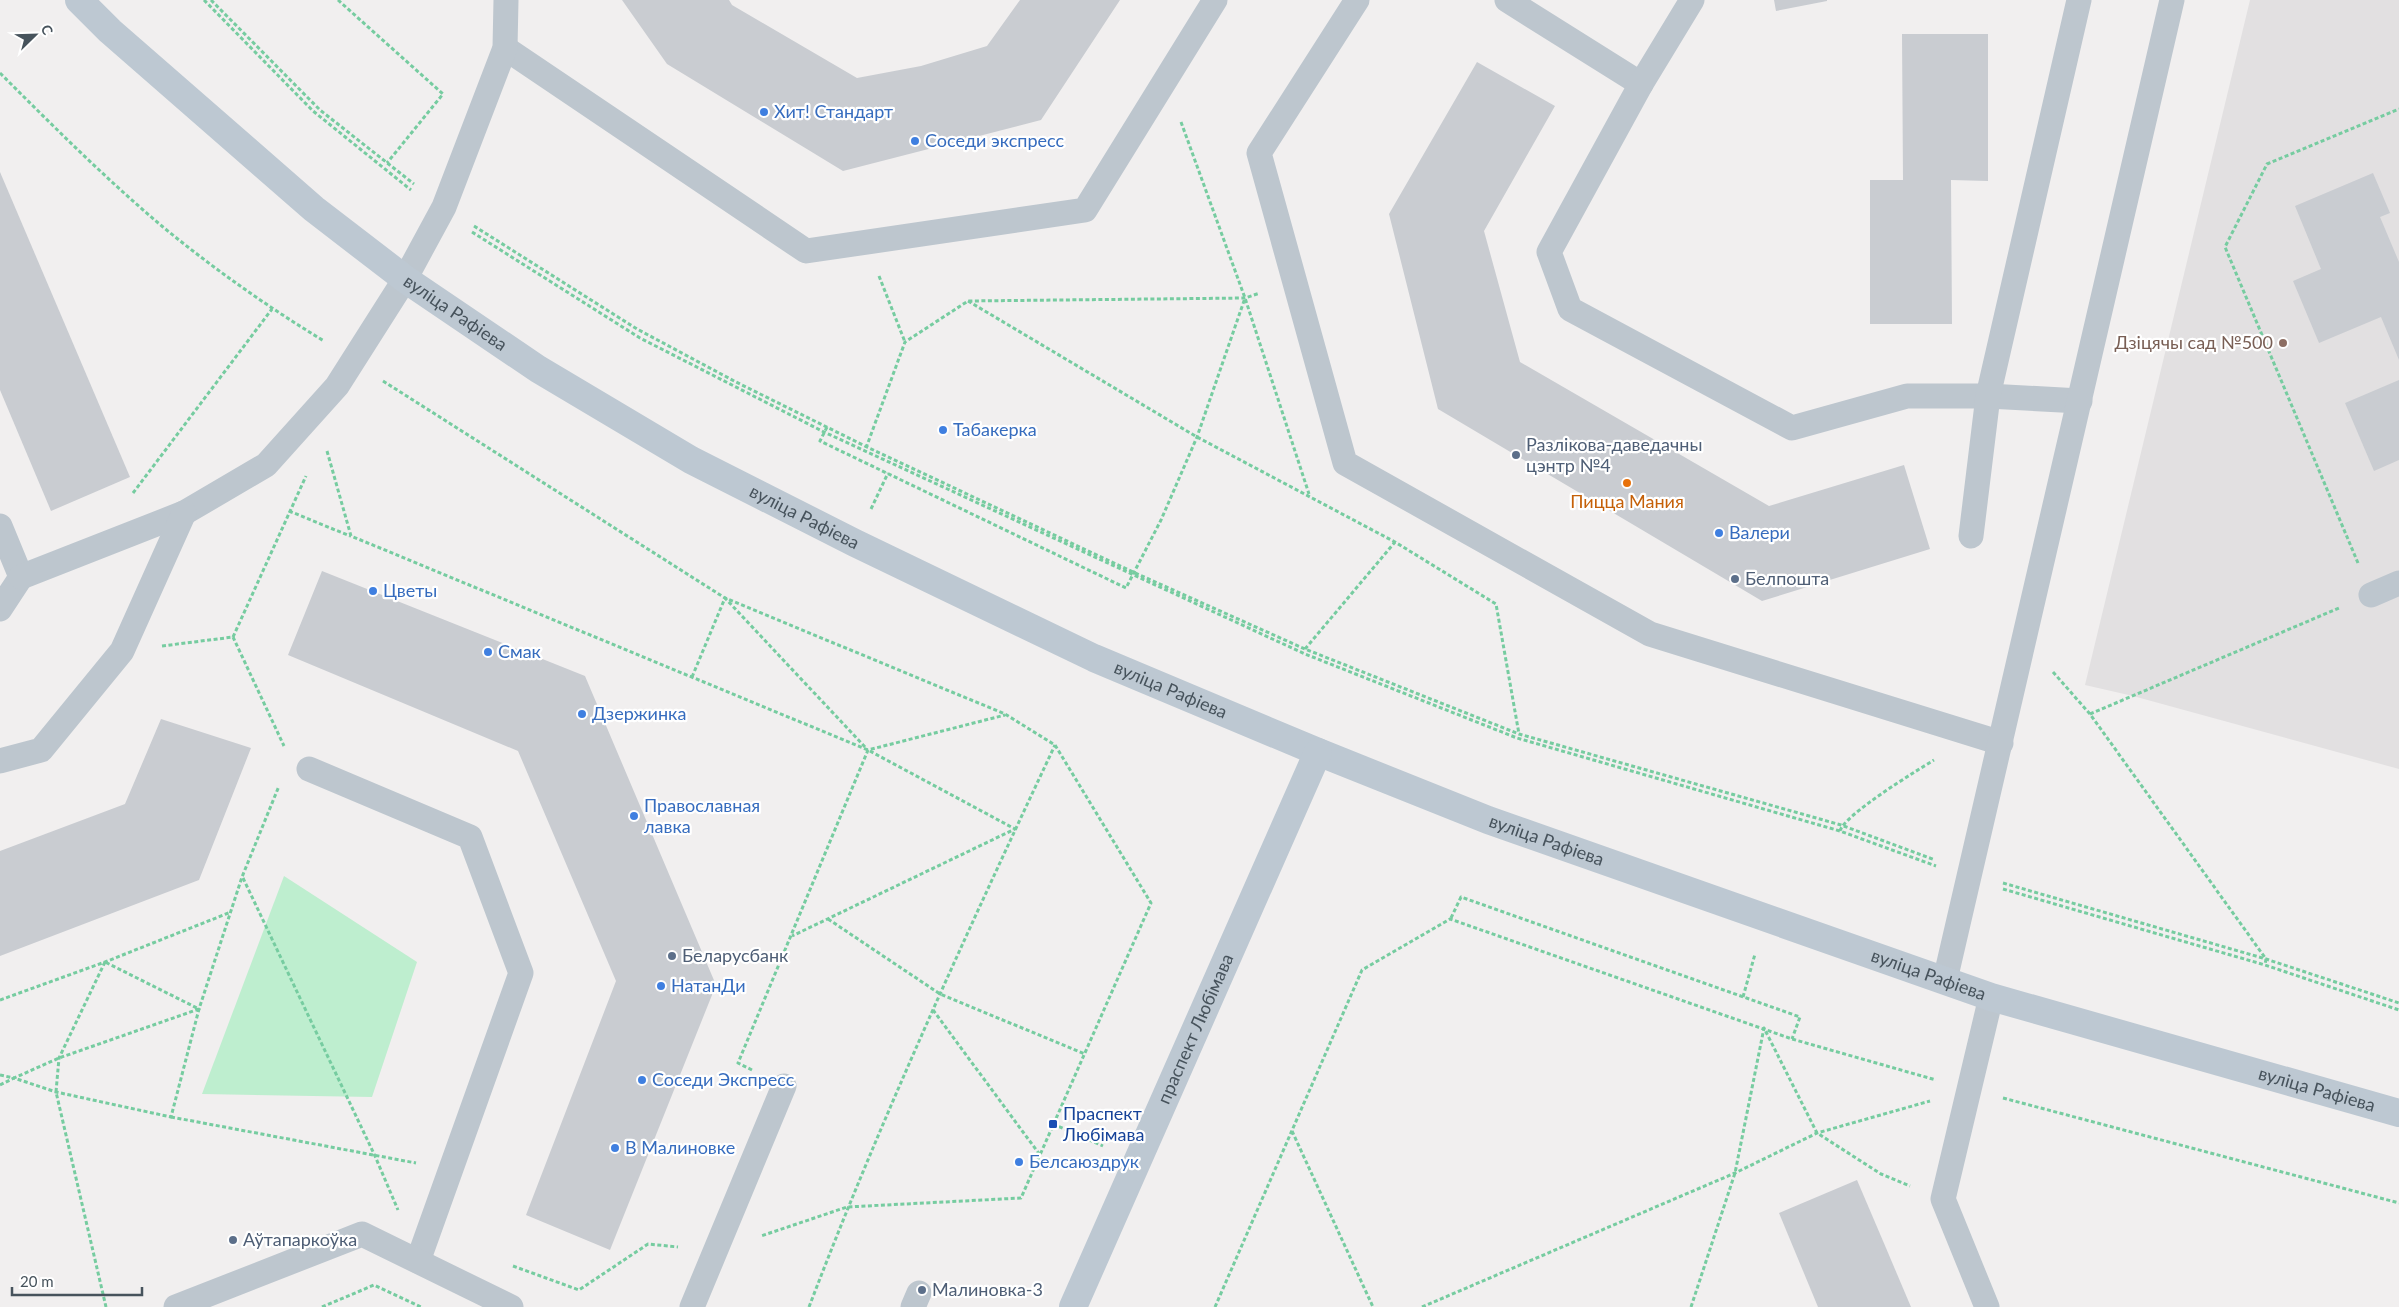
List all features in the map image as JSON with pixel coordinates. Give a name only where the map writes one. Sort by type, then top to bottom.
[{"type":"main road","name":"вуліца Рафіева","points":[[79,0],[110,31],[246,151],[314,208],[405,279],[538,369],[691,460],[855,543],[1094,658],[1318,752],[1488,820],[1991,997],[2399,1113]]},
{"type":"main road","name":"праспект Любімава","points":[[1073,1307],[1318,752]]},
{"type":"lane","points":[[0,609],[21,577],[184,513],[266,465],[337,386],[405,279],[443,210],[505,48],[506,0]]},
{"type":"lane","points":[[505,48],[806,251],[1085,210],[1214,0]]},
{"type":"lane","points":[[1357,0],[1259,154],[1345,463],[1650,634],[2001,743]]},
{"type":"lane","points":[[1507,0],[1641,84]]},
{"type":"lane","points":[[1692,0],[1641,84],[1549,252],[1570,309],[1792,428],[1907,396],[1988,396],[2080,401]]},
{"type":"lane","points":[[1971,536],[1988,396],[2079,0]]},
{"type":"lane","points":[[1945,980],[2172,0]]},
{"type":"lane","points":[[0,761],[41,750],[122,651],[184,513]]},
{"type":"lane","points":[[0,526],[21,577]]},
{"type":"lane","points":[[2371,595],[2399,583]]},
{"type":"lane","points":[[309,769],[470,837],[521,973],[418,1261]]},
{"type":"lane","points":[[1987,1307],[1943,1199],[1971,1090],[1991,997]]},
{"type":"lane","points":[[692,1307],[784,1086]]},
{"type":"lane","points":[[176,1307],[362,1234],[511,1307]]},
{"type":"path","points":[[204,0],[313,111],[443,210],[640,338],[824,432],[866,449],[1305,654],[1517,738],[1840,831],[1970,876],[2265,965],[2399,1010]]},
{"type":"path","points":[[211,0],[320,110],[443,210],[637,328],[866,449]]},
{"type":"path","points":[[338,0],[443,94],[387,163]]},
{"type":"path","points":[[0,73],[77,150],[163,227],[272,309],[355,360],[383,382],[725,598],[1005,714],[1055,745],[1151,903],[1021,1198],[847,1207],[715,1251],[648,1244],[579,1290],[508,1264]]},
{"type":"path","points":[[1166,79],[1245,298],[1309,495]]},
{"type":"path","points":[[2090,714],[2371,595],[2225,246],[2266,164],[2399,109]]},
{"type":"path","points":[[866,449],[905,342],[968,301],[1245,298],[1295,282]]},
{"type":"path","points":[[827,427],[820,441],[1126,588],[1161,520],[1197,437],[1245,298]]},
{"type":"path","points":[[968,301],[1197,437],[1395,542],[1496,604],[1519,734]]},
{"type":"path","points":[[132,494],[272,309]]},
{"type":"path","points":[[327,450],[351,536]]},
{"type":"path","points":[[286,750],[233,637],[289,511],[307,476]]},
{"type":"path","points":[[289,511],[868,750],[1015,829]]},
{"type":"path","points":[[1305,649],[1395,542]]},
{"type":"path","points":[[1132,574],[1305,649],[1519,734],[1841,826],[1970,876],[2266,959],[2399,1002]]},
{"type":"path","points":[[692,677],[725,598]]},
{"type":"path","points":[[725,598],[868,750]]},
{"type":"path","points":[[122,651],[233,637]]},
{"type":"path","points":[[2025,640],[2090,714],[2266,959],[2265,965]]},
{"type":"path","points":[[868,750],[1005,714]]},
{"type":"path","points":[[1840,831],[1841,826],[1856,813],[1971,734]]},
{"type":"path","points":[[809,1307],[847,1207],[933,1009],[1055,745]]},
{"type":"path","points":[[784,1086],[738,1063],[868,750]]},
{"type":"path","points":[[171,1117],[199,1009],[242,878],[283,777]]},
{"type":"path","points":[[792,936],[1015,829]]},
{"type":"path","points":[[242,878],[375,1156],[403,1223],[428,1234]]},
{"type":"path","points":[[1216,1307],[1362,970],[1450,919],[1462,897],[1800,1017],[1792,1039]]},
{"type":"path","points":[[0,1000],[105,962],[232,912]]},
{"type":"path","points":[[1743,996],[1766,917]]},
{"type":"path","points":[[828,919],[940,994],[1084,1054]]},
{"type":"path","points":[[1450,919],[1792,1039],[1971,1090],[2399,1203]]},
{"type":"path","points":[[105,962],[199,1009]]},
{"type":"path","points":[[105,962],[59,1058],[56,1092],[106,1307]]},
{"type":"path","points":[[0,1084],[59,1058],[199,1009]]},
{"type":"path","points":[[933,1009],[1040,1154]]},
{"type":"path","points":[[1764,1028],[1818,1133],[1881,1174],[1943,1199]]},
{"type":"path","points":[[1691,1307],[1735,1172],[1764,1028]]},
{"type":"path","points":[[0,1075],[56,1092],[171,1117],[451,1170]]},
{"type":"path","points":[[1422,1307],[1735,1172],[1818,1133],[1971,1090]]},
{"type":"path","points":[[1053,1124],[1137,1161]]},
{"type":"path","points":[[1292,1130],[1373,1307]]},
{"type":"path","points":[[322,1307],[374,1285],[421,1307]]},
{"type":"shaded area","name":"Дзіцячы сад №500","points":[[2250,0],[2399,0],[2399,769],[2133,696],[2085,685]]},
{"type":"green space","points":[[284,876],[417,962],[372,1097],[202,1094]]},
{"type":"building","points":[[622,0],[729,0],[732,5],[857,78],[921,66],[987,46],[1020,0],[1120,0],[1041,120],[843,171],[667,64]]},
{"type":"building","points":[[1774,0],[1827,0],[1827,1],[1776,11]]},
{"type":"building","points":[[1902,34],[1988,34],[1988,181],[1951,180],[1952,324],[1870,324],[1870,180],[1903,180]]},
{"type":"building","points":[[1477,62],[1555,106],[1484,231],[1520,362],[1769,506],[1904,465],[1930,549],[1762,601],[1438,409],[1389,214]]},
{"type":"building","points":[[0,172],[130,477],[51,511],[0,390]]},
{"type":"building","points":[[2373,173],[2390,213],[2380,217],[2399,262],[2399,360],[2381,317],[2319,343],[2293,281],[2321,269],[2295,206]]},
{"type":"building","points":[[2399,380],[2399,460],[2374,471],[2345,403]]},
{"type":"building","points":[[322,571],[585,676],[716,985],[610,1250],[526,1215],[616,981],[518,751],[288,655]]},
{"type":"building","points":[[161,719],[251,748],[199,880],[0,956],[0,851],[125,804]]},
{"type":"building","points":[[1857,1180],[1911,1307],[1818,1307],[1779,1213]]},
{"type":"place","name":"Хит! Стандарт","points":[[764,112]]},
{"type":"place","name":"Соседи экспресс","points":[[915,141]]},
{"type":"place","name":"Дзіцячы сад №500","points":[[2283,343]]},
{"type":"place","name":"Табакерка","points":[[943,430]]},
{"type":"place","name":"Разлікова-даведачны цэнтр №4","points":[[1516,455]]},
{"type":"place","name":"Пицца Мания","points":[[1627,483]]},
{"type":"place","name":"Валери","points":[[1719,533]]},
{"type":"place","name":"Белпошта","points":[[1735,579]]},
{"type":"place","name":"Цветы","points":[[373,591]]},
{"type":"place","name":"Смак","points":[[488,652]]},
{"type":"place","name":"Дзержинка","points":[[582,714]]},
{"type":"place","name":"Православная лавка","points":[[634,816]]},
{"type":"place","name":"Беларусбанк","points":[[672,956]]},
{"type":"place","name":"НатанДи","points":[[661,986]]},
{"type":"place","name":"Соседи Экспресс","points":[[642,1080]]},
{"type":"place","name":"Праспект Любімава","points":[[1053,1124]]},
{"type":"place","name":"В Малиновке","points":[[615,1148]]},
{"type":"place","name":"Белсаюздрук","points":[[1019,1162]]},
{"type":"place","name":"Аўтапаркоўка","points":[[233,1240]]},
{"type":"place","name":"Малиновка-3","points":[[922,1290]]}]
